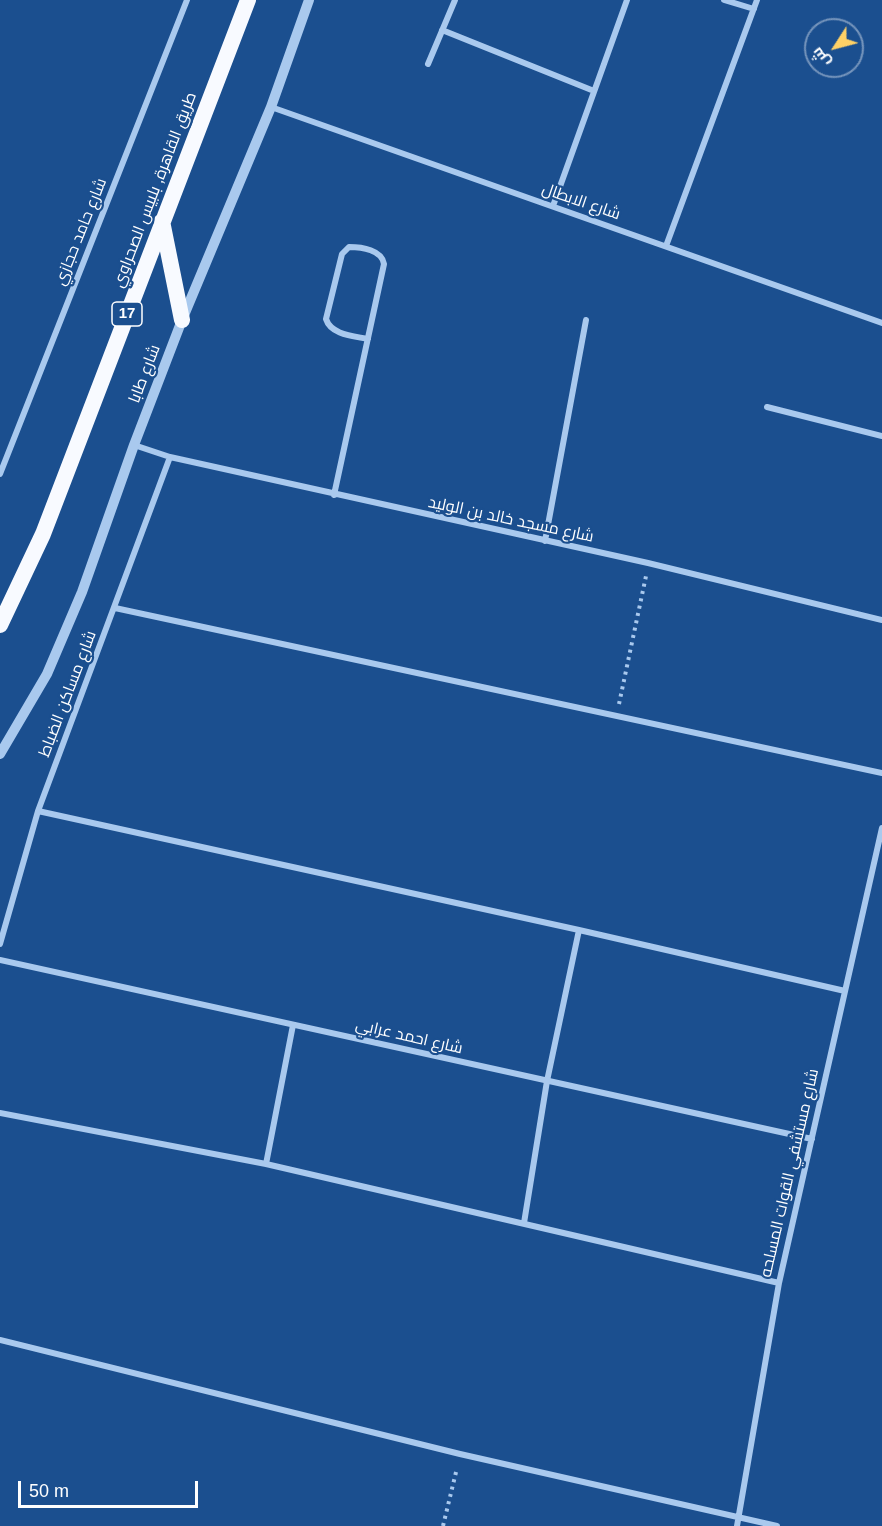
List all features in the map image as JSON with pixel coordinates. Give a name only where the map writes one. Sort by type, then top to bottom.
[{"type":"highway","name":"طريق القاهرة, بلبيس الصحراوي","points":[[0,625],[43,534],[248,0]]},
{"type":"highway","points":[[162,220],[182,320]]},
{"type":"street","name":"شارع حامد حجازي","points":[[0,474],[188,0]]},
{"type":"street","name":"شارع طابا","points":[[0,754],[47,674],[82,592],[134,445],[182,320],[271,107],[309,0]]},
{"type":"street","points":[[428,64],[455,0]]},
{"type":"street","points":[[553,206],[627,0]]},
{"type":"street","points":[[724,0],[754,9]]},
{"type":"street","points":[[666,246],[757,0]]},
{"type":"street","points":[[442,30],[594,91]]},
{"type":"street","name":"شارع الابطال","points":[[271,107],[882,323]]},
{"type":"street","points":[[334,495],[368,339],[384,260],[377,252],[349,247],[342,254],[326,319],[334,331],[368,339]]},
{"type":"street","points":[[545,541],[586,320]]},
{"type":"street","points":[[767,406],[882,436]]},
{"type":"street","name":"شارع مسجد خالد بن الوليد","points":[[134,445],[170,457],[648,563],[882,620]]},
{"type":"street","name":"شارع مساكن الضباط","points":[[0,944],[38,811],[170,457]]},
{"type":"street","points":[[115,608],[882,773]]},
{"type":"street","points":[[38,811],[845,991]]},
{"type":"street","name":"شارع مستشفي القوات المسلحه","points":[[737,1526],[779,1283],[882,828]]},
{"type":"street","points":[[524,1223],[547,1081],[579,930]]},
{"type":"street","name":"شارع احمد عرابي","points":[[0,960],[812,1140]]},
{"type":"street","points":[[266,1164],[293,1025]]},
{"type":"street","points":[[0,1113],[266,1164],[779,1283]]},
{"type":"street","points":[[0,1340],[460,1454],[777,1526]]},
{"type":"path","points":[[617,716],[648,563]]},
{"type":"path","points":[[443,1526],[460,1454]]}]
